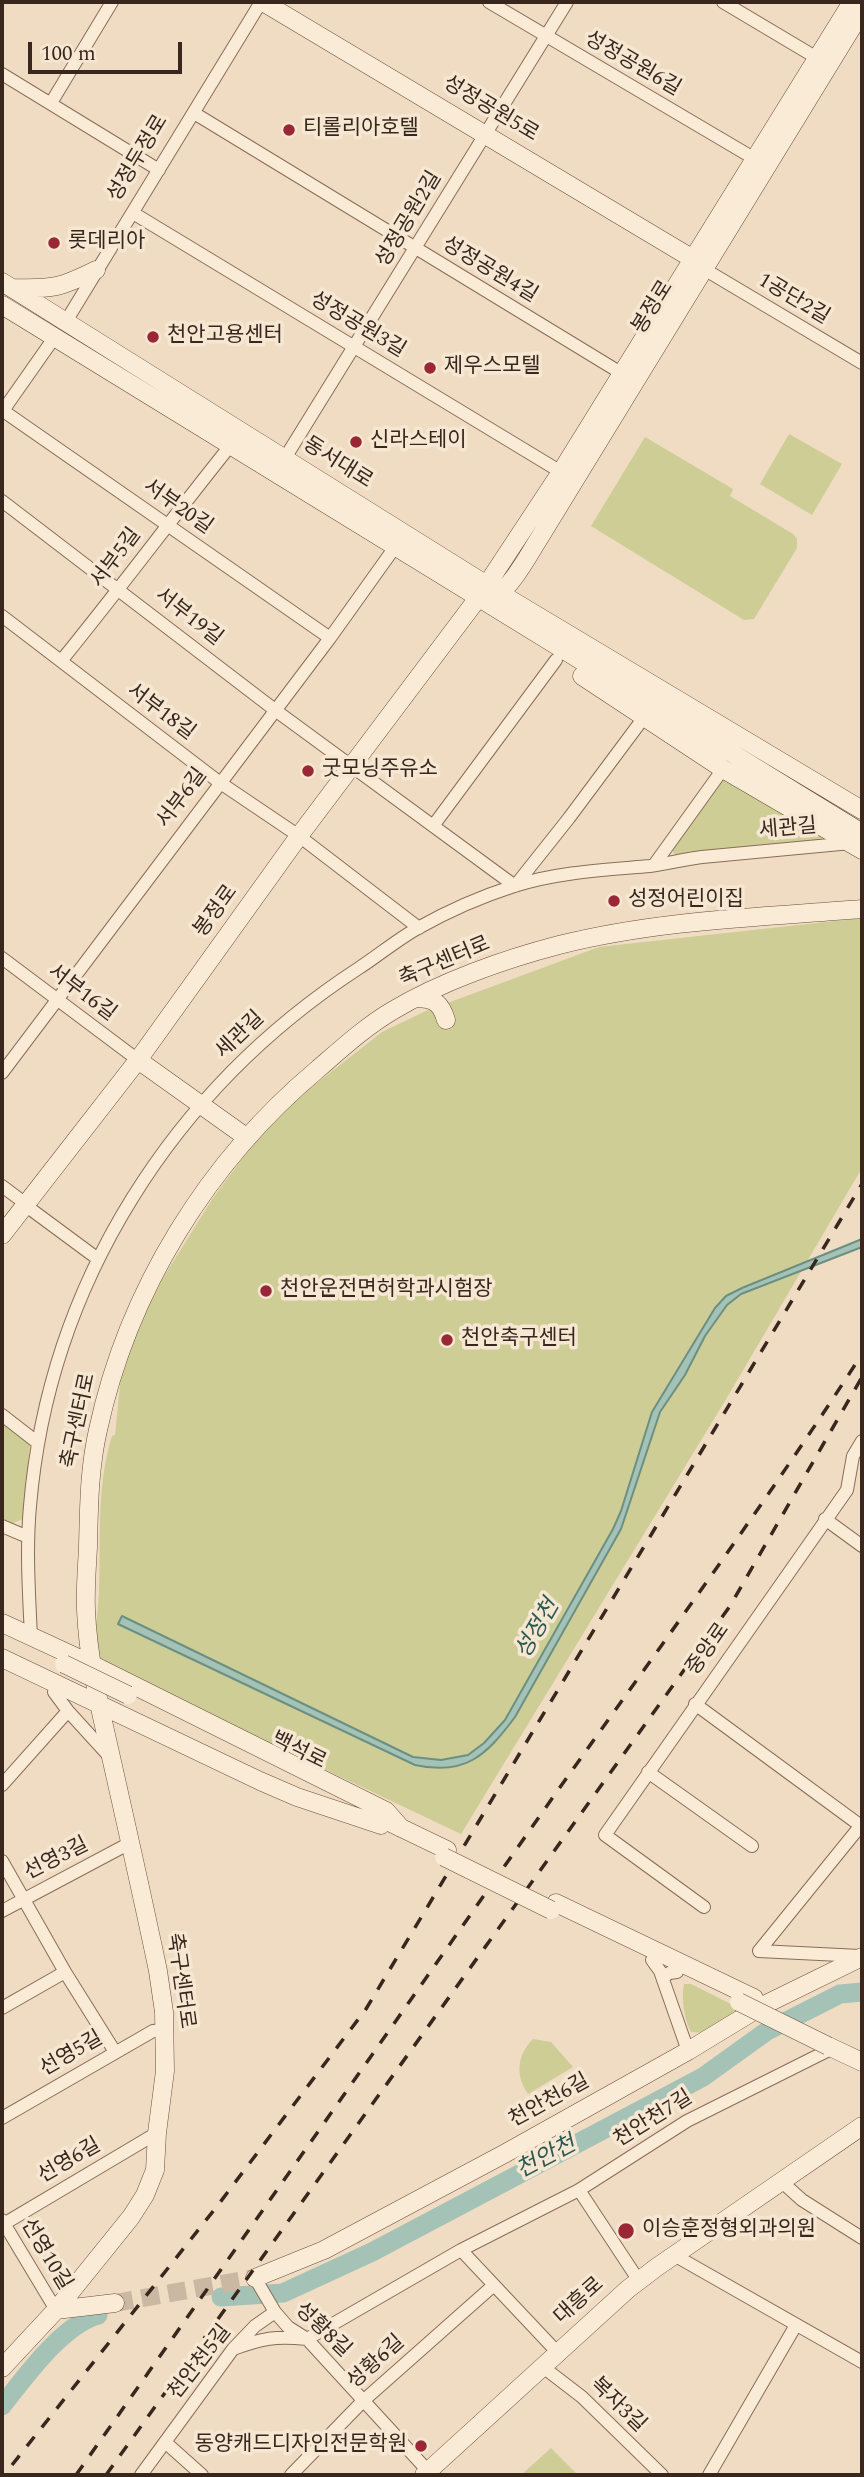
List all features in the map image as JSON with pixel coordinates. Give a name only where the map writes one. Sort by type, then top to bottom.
[{"type":"street","points":[[51,103],[112,2]]},
{"type":"street","name":"성정두정로","points":[[2,411],[60,330],[262,2]]},
{"type":"street","name":"성정공원5로","points":[[262,2],[485,134],[698,265]]},
{"type":"street","name":"성정공원6길","points":[[489,2],[755,159]]},
{"type":"street","name":"성정공원2길","points":[[285,458],[567,2]]},
{"type":"street","points":[[723,2],[817,58]]},
{"type":"street","name":"봉정로","points":[[2,1235],[138,1060],[299,836],[467,614],[495,600],[540,537],[698,265],[755,159],[852,2]]},
{"type":"street","name":"봉정로","points":[[495,600],[561,472],[621,373],[698,265],[862,11]]},
{"type":"street","points":[[2,74],[159,170]]},
{"type":"street","name":"성정공원4길","points":[[194,113],[621,373]]},
{"type":"street","name":"성정공원3길","points":[[133,214],[561,472]]},
{"type":"street","name":"1공단2길","points":[[698,265],[862,363]]},
{"type":"street","points":[[7,285],[51,289],[65,286],[96,270]]},
{"type":"street","name":"동서대로","points":[[7,285],[60,330],[230,446],[395,547],[495,600]]},
{"type":"street","name":"동서대로","points":[[2,305],[60,330],[285,458],[646,700]]},
{"type":"street","name":"서부20길","points":[[2,411],[330,638]]},
{"type":"street","name":"서부5길","points":[[61,661],[120,589],[166,524],[230,446]]},
{"type":"street","name":"서부19길","points":[[2,501],[275,710],[515,886]]},
{"type":"street","name":"서부6길","points":[[2,1072],[330,638],[395,547]]},
{"type":"street","points":[[495,600],[556,660],[646,700],[862,810]]},
{"type":"street","points":[[495,600],[617,653],[862,798]]},
{"type":"street","name":"서부18길","points":[[2,616],[219,782],[299,836],[419,928]]},
{"type":"street","points":[[433,826],[556,660]]},
{"type":"street","points":[[646,700],[723,769],[860,840]]},
{"type":"street","points":[[646,700],[845,822],[860,840]]},
{"type":"street","points":[[515,886],[569,818],[646,700]]},
{"type":"street","points":[[654,865],[723,769]]},
{"type":"street","name":"세관길","points":[[31,1637],[27,1563],[30,1505],[38,1443],[51,1387],[83,1288],[136,1188],[172,1138],[256,1046],[316,996],[419,928],[515,886],[578,872],[860,840]]},
{"type":"street","name":"축구센터로","points":[[2,2368],[56,2310],[131,2217],[145,2195],[155,2170],[166,2071],[164,2012],[158,1971],[99,1704],[86,1608],[88,1534],[91,1477],[104,1406],[135,1313],[181,1225],[246,1137],[296,1087],[392,1011],[418,998],[484,970],[557,946],[615,933],[698,922],[862,909]]},
{"type":"street","name":"서부16길","points":[[2,958],[138,1060]]},
{"type":"street","points":[[418,998],[432,999],[441,1006],[446,1020]]},
{"type":"street","points":[[138,1060],[246,1137]]},
{"type":"street","points":[[2,1186],[98,1259]]},
{"type":"street","points":[[2,1415],[38,1443]]},
{"type":"street","name":"중앙로","points":[[861,1825],[695,1704],[847,1490],[853,1456],[862,1441]]},
{"type":"street","points":[[825,1519],[862,1546]]},
{"type":"street","points":[[2,1526],[28,1538]]},
{"type":"street","points":[[2,1623],[93,1665],[386,1811],[401,1828]]},
{"type":"street","points":[[2,1634],[64,1670]]},
{"type":"street","points":[[2,1645],[128,1700]]},
{"type":"street","points":[[2,1658],[297,1797],[381,1825]]},
{"type":"street","points":[[54,1692],[111,1758]]},
{"type":"street","name":"백석로","points":[[128,1700],[401,1828],[445,1854]]},
{"type":"street","name":"백석로","points":[[128,1700],[445,1854]]},
{"type":"street","points":[[695,1704],[605,1835],[704,1907]]},
{"type":"street","points":[[2,1784],[68,1711]]},
{"type":"street","points":[[648,1772],[752,1846]]},
{"type":"street","name":"천안천6길","points":[[861,1825],[759,1951],[862,1956]]},
{"type":"street","name":"선영3길","points":[[2,1911],[130,1843]]},
{"type":"street","points":[[445,1854],[747,2000],[848,2053]]},
{"type":"street","points":[[2,1861],[65,1972],[115,2052]]},
{"type":"street","points":[[554,1907],[652,1960],[670,1975],[747,2000]]},
{"type":"street","name":"천안천6길","points":[[257,2281],[324,2250],[504,2154],[688,2052],[762,2006],[862,1956]]},
{"type":"street","points":[[2,2008],[65,1972]]},
{"type":"street","points":[[670,1975],[688,2052]]},
{"type":"street","name":"선영5길","points":[[2,2118],[153,2031],[163,2030]]},
{"type":"street","name":"천안천7길","points":[[307,2339],[461,2250],[579,2190],[687,2121],[848,2053]]},
{"type":"street","name":"대흥로","points":[[426,2473],[639,2281],[862,2126]]},
{"type":"street","name":"선영6길","points":[[2,2223],[157,2133]]},
{"type":"street","points":[[782,2182],[802,2200],[862,2238]]},
{"type":"street","points":[[579,2190],[639,2281]]},
{"type":"street","name":"선영10길","points":[[2,2223],[56,2310]]},
{"type":"street","points":[[461,2250],[558,2353]]},
{"type":"street","points":[[674,2255],[862,2362]]},
{"type":"street","points":[[257,2281],[274,2311]]},
{"type":"street","name":"성황6길","points":[[291,2475],[363,2401],[494,2285]]},
{"type":"street","points":[[56,2310],[115,2303]]},
{"type":"street","name":"성황8길","points":[[274,2311],[288,2327],[307,2339],[426,2473]]},
{"type":"street","name":"천안천5길","points":[[141,2475],[233,2349],[274,2311]]},
{"type":"street","points":[[709,2475],[796,2325]]},
{"type":"street","points":[[233,2349],[278,2336],[307,2339]]},
{"type":"street","name":"복자3길","points":[[543,2367],[582,2397],[662,2475]]},
{"type":"street","points":[[165,2442],[202,2475]]},
{"type":"shaded area","points":[[789,434],[842,464],[812,515],[760,484]]},
{"type":"shaded area","points":[[645,437],[733,489],[730,496],[797,539],[797,548],[754,619],[744,620],[591,526]]},
{"type":"shaded area","points":[[724,777],[820,835],[823,840],[677,858],[672,850],[673,846]]},
{"type":"shaded area","name":"천안축구센터","points":[[862,918],[862,1168],[725,1401],[461,1834],[92,1659],[98,1601],[100,1514],[107,1455],[112,1436],[115,1435],[121,1376],[146,1305],[213,1198],[250,1148],[299,1097],[382,1032],[426,1011],[599,947]]},
{"type":"shaded area","points":[[862,1239],[862,1247],[741,1294],[727,1305],[705,1336],[685,1375],[660,1412],[621,1529],[515,1717],[494,1742],[473,1760],[448,1768],[415,1765],[118,1624],[122,1616],[413,1757],[441,1760],[468,1755],[484,1743],[505,1720],[613,1529],[652,1412],[715,1308],[726,1296],[742,1288]]},
{"type":"shaded area","points":[[2,1422],[30,1445],[23,1519],[13,1523],[2,1518]]},
{"type":"shaded area","points":[[684,1984],[691,1984],[739,2008],[740,2012],[706,2033],[691,2032],[684,2008]]},
{"type":"shaded area","points":[[533,2039],[551,2042],[573,2067],[528,2094],[521,2080],[520,2065],[524,2052]]},
{"type":"shaded area","points":[[551,2448],[578,2475],[521,2475]]},
{"type":"waterway","name":"천안천","points":[[221,2297],[283,2293],[372,2252],[703,2077],[767,2031],[840,1994],[862,1992]]},
{"type":"waterway","name":"천안천","points":[[2,2406],[45,2353],[71,2329],[98,2315]]},
{"type":"tunnel","points":[[115,2303],[255,2278]]},
{"type":"railway","points":[[12,2465],[218,2205],[366,2009],[862,1184]]},
{"type":"railway","points":[[76,2475],[748,1523],[862,1354]]},
{"type":"railway","points":[[106,2475],[730,1606],[862,1377]]},
{"type":"place","name":"티롤리아호텔","points":[[289,130]]},
{"type":"place","name":"롯데리아","points":[[54,243]]},
{"type":"place","name":"천안고용센터","points":[[153,337]]},
{"type":"place","name":"제우스모텔","points":[[430,368]]},
{"type":"place","name":"신라스테이","points":[[356,442]]},
{"type":"place","name":"굿모닝주유소","points":[[308,771]]},
{"type":"place","name":"성정어린이집","points":[[614,901]]},
{"type":"place","name":"천안운전면허학과시험장","points":[[266,1291]]},
{"type":"place","name":"천안축구센터","points":[[447,1340]]},
{"type":"place","name":"이승훈정형외과의원","points":[[626,2231]]},
{"type":"place","name":"동양캐드디자인전문학원","points":[[421,2446]]},
{"type":"water label","name":"성정천","points":[[539,1630]]}]
